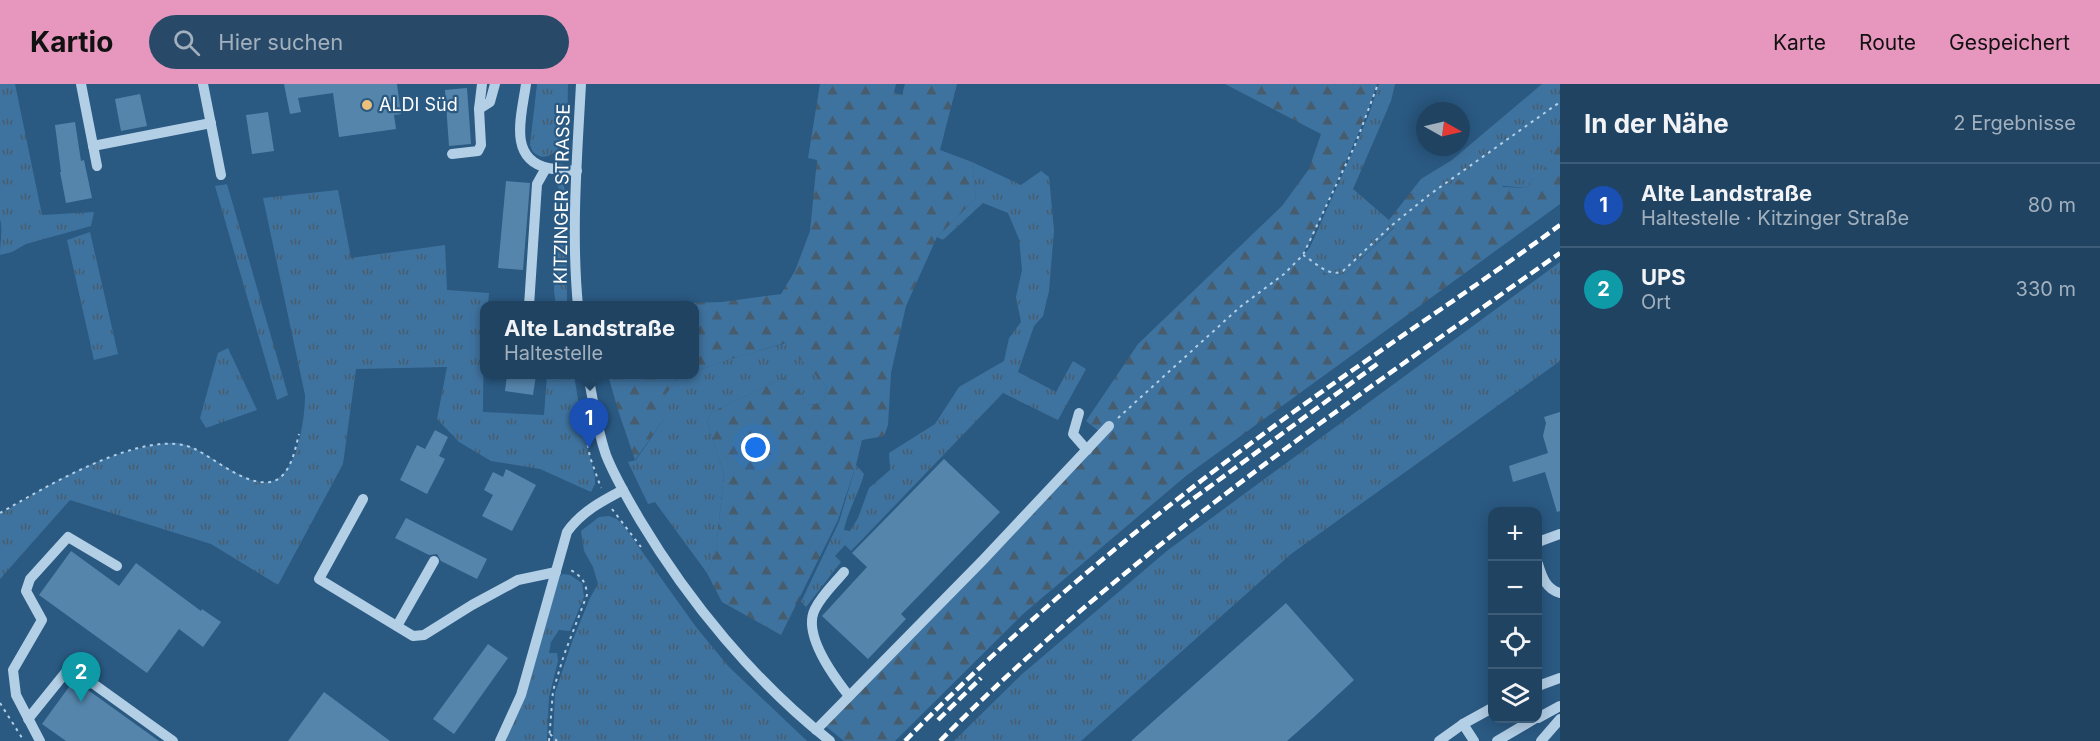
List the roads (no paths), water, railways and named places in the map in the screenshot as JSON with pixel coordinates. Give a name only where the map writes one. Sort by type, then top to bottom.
[{"type":"street","points":[[81,84],[97,166]]},
{"type":"street","points":[[203,84],[221,175]]},
{"type":"street","points":[[452,154],[478,151],[481,145],[479,109],[482,84]]},
{"type":"street","points":[[479,109],[490,102],[495,84]]},
{"type":"street","points":[[526,84],[519,135],[522,150],[532,160],[546,168],[577,171]]},
{"type":"street","name":"KITZINGER STRASSE","points":[[578,301],[575,243],[581,84]]},
{"type":"street","points":[[93,146],[211,123]]},
{"type":"street","points":[[529,301],[537,184],[546,168]]},
{"type":"street","points":[[589,379],[606,453],[623,490],[667,562],[714,626],[742,659],[830,741]]},
{"type":"street","points":[[1080,412],[1068,434],[1087,450]]},
{"type":"street","points":[[816,730],[1110,426]]},
{"type":"street","points":[[500,741],[521,695],[567,532],[597,503],[623,490]]},
{"type":"street","points":[[363,499],[319,579],[413,636],[423,635],[518,580],[557,568]]},
{"type":"street","points":[[1542,541],[1560,534]]},
{"type":"street","points":[[40,741],[16,694],[12,670],[42,620],[26,591],[30,579],[68,537],[117,566]]},
{"type":"street","points":[[397,626],[434,561]]},
{"type":"street","points":[[844,572],[826,591],[814,611],[812,624],[816,641],[831,672],[849,696]]},
{"type":"street","points":[[1542,578],[1548,586],[1560,593]]},
{"type":"street","points":[[28,719],[70,667],[173,741]]},
{"type":"street","points":[[1542,685],[1560,678]]},
{"type":"street","points":[[1542,715],[1560,706]]},
{"type":"street","points":[[1439,741],[1463,723],[1488,710]]},
{"type":"street","points":[[1541,741],[1560,719]]},
{"type":"street","points":[[1463,723],[1473,741]]},
{"type":"street","points":[[1497,741],[1528,723]]},
{"type":"railway","points":[[905,741],[1039,613],[1182,495],[1316,396],[1560,225]]},
{"type":"railway","points":[[940,741],[1085,607],[1161,544],[1319,424],[1560,253]]},
{"type":"railway","points":[[1182,507],[1380,362]]},
{"type":"railway","points":[[938,720],[981,678]]},
{"type":"place","name":"ALDI Süd","points":[[367,105]]},
{"type":"place","name":"Alte Landstraße","points":[[589,448]]},
{"type":"place","name":"UPS","points":[[81,702]]}]
